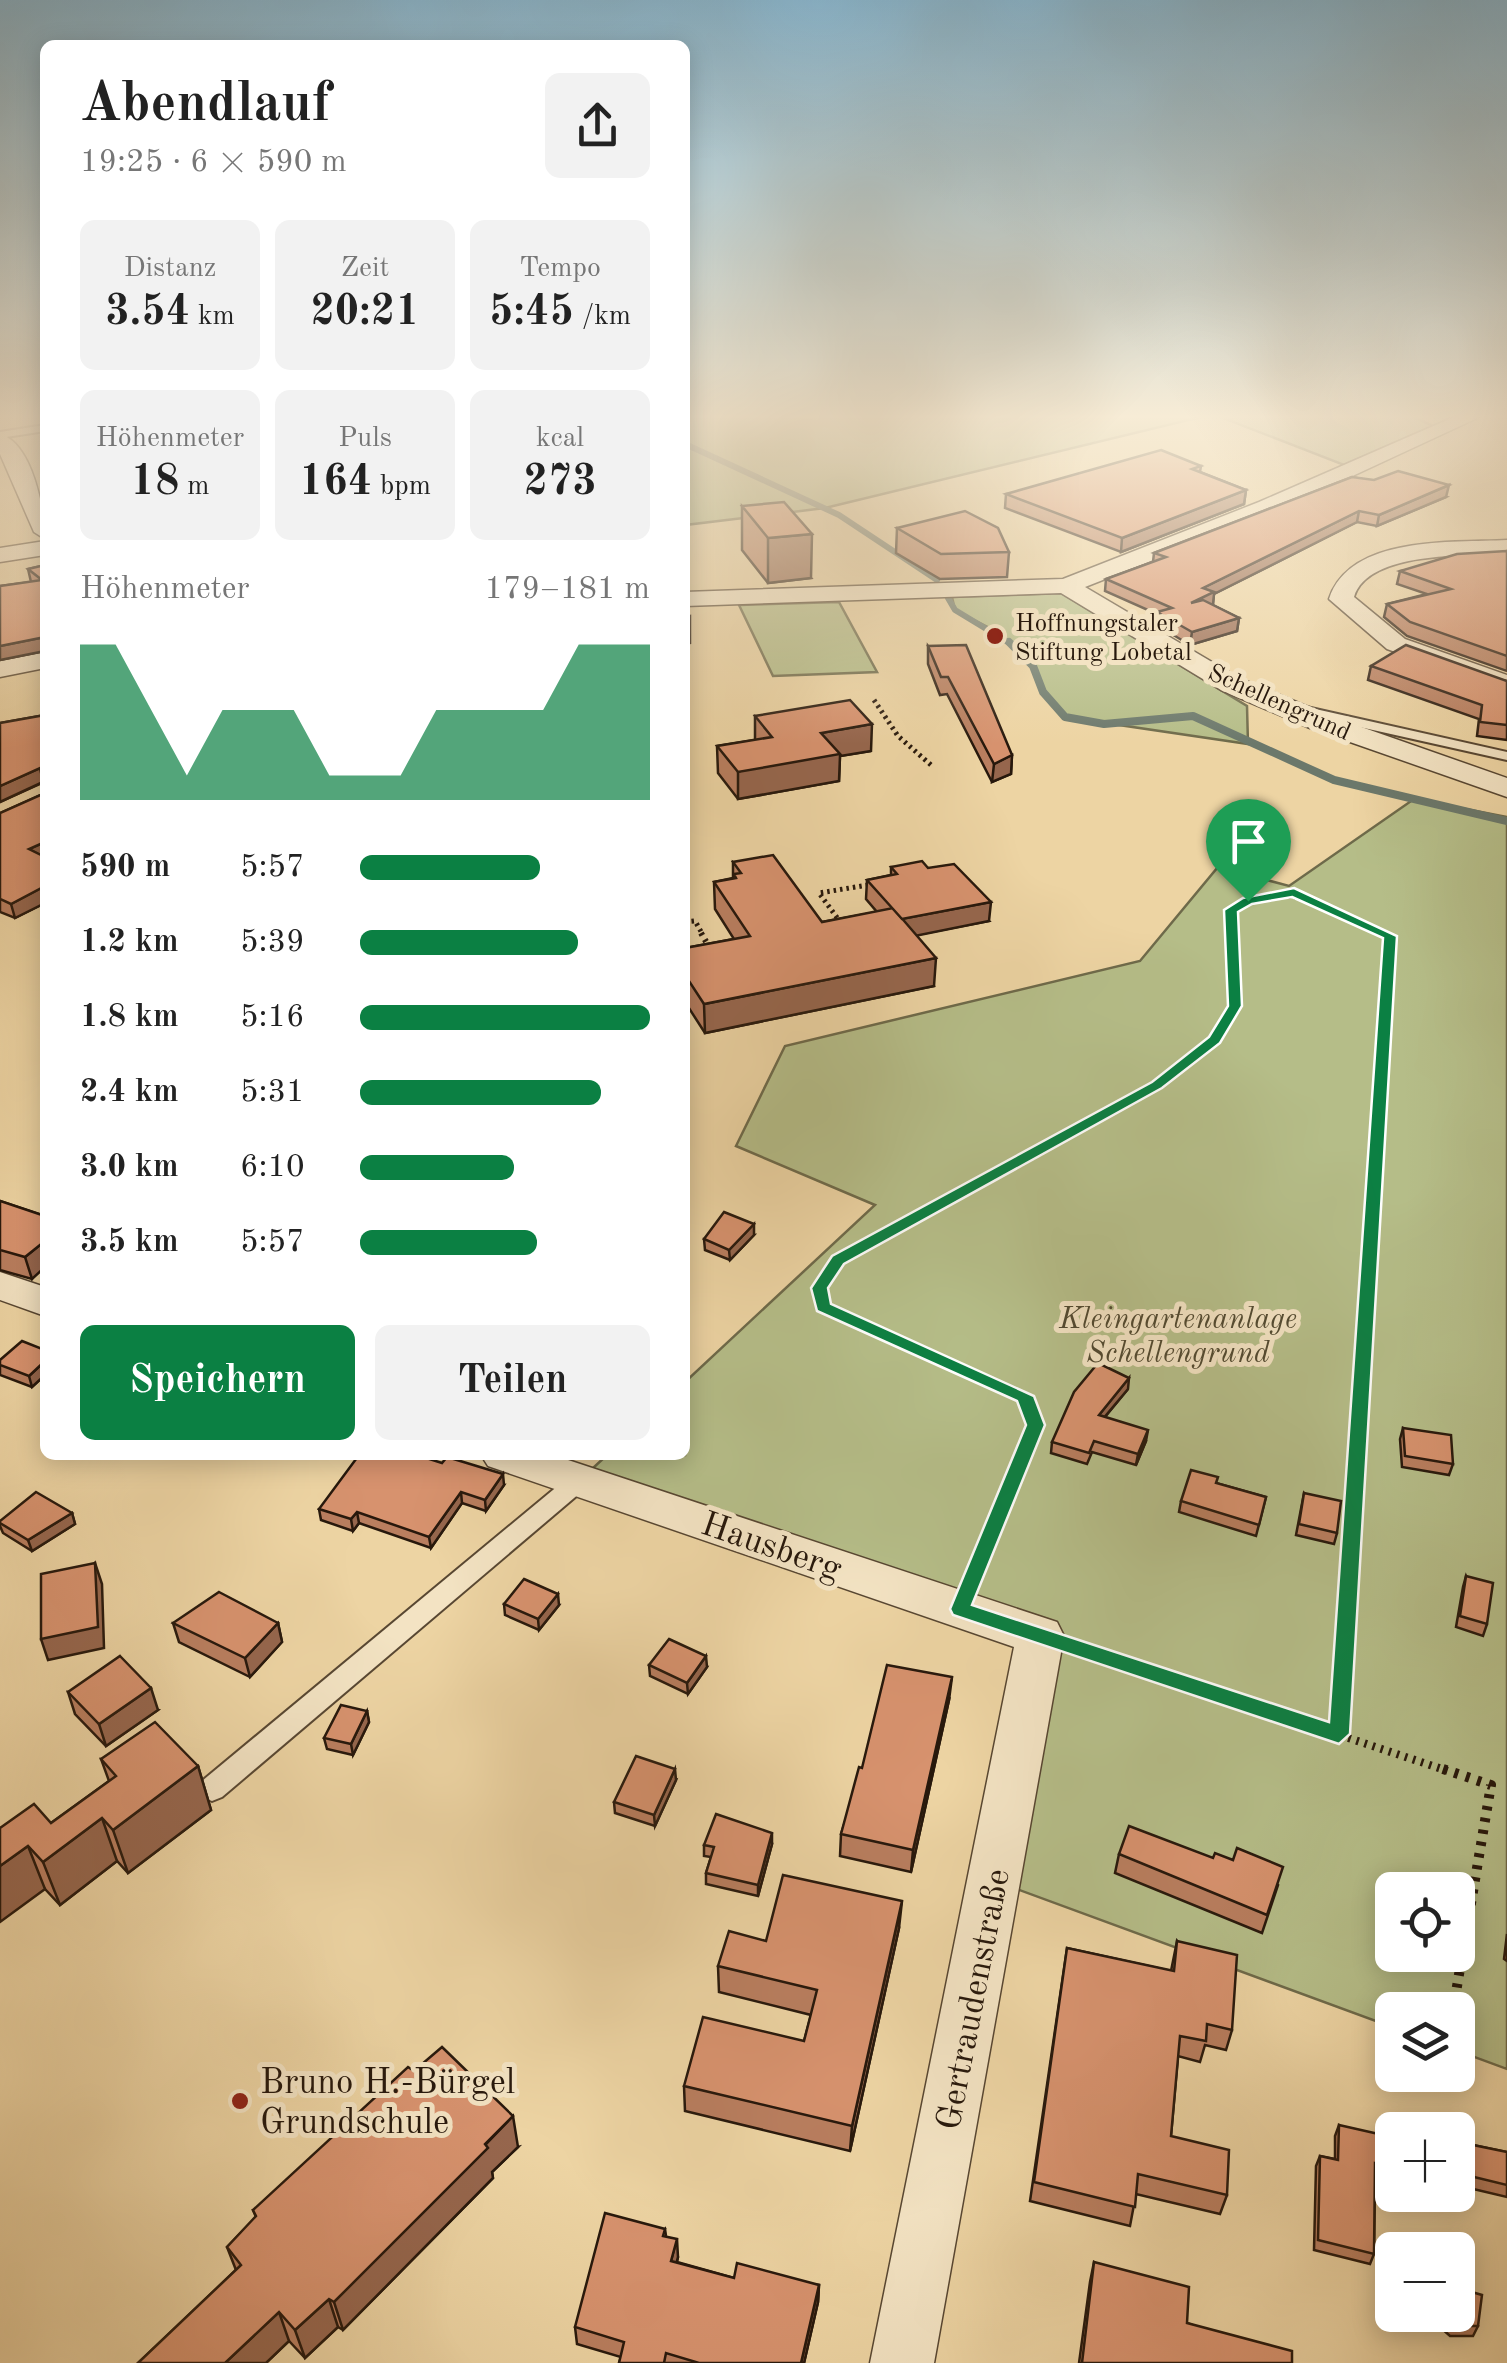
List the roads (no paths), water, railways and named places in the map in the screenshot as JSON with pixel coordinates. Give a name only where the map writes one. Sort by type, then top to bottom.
[{"type":"street","points":[[690,599],[1066,586],[1223,524]]},
{"type":"street","points":[[1507,548],[1433,553],[1358,571],[1344,586],[1342,599],[1366,623],[1396,644],[1507,684]]},
{"type":"street","points":[[0,555],[40,549]]},
{"type":"street","name":"Schellengrund","points":[[1066,586],[1230,684],[1296,712],[1507,788]]},
{"type":"street","points":[[1451,666],[1501,654]]},
{"type":"street","points":[[0,669],[40,661]]},
{"type":"street","points":[[0,1285],[40,1300]]},
{"type":"street","name":"Hausberg","points":[[518,1460],[1040,1636]]},
{"type":"street","name":"Gertraudenstraße","points":[[902,2363],[1040,1636]]},
{"type":"lane","points":[[1296,712],[1362,720],[1507,756]]},
{"type":"lane","points":[[212,1789],[579,1481]]},
{"type":"waterway","points":[[853,524],[937,580]]},
{"type":"waterway","points":[[948,598],[955,610],[1011,644]]},
{"type":"waterway","points":[[1011,644],[1033,666],[1043,692],[1065,717],[1104,724],[1193,716],[1334,780],[1507,821]]},
{"type":"place","name":"Hoffnungstaler Stiftung Lobetal","points":[[995,636]]},
{"type":"place","name":"Bruno H.-Bürgel Grundschule","points":[[240,2101]]},
{"type":"park label","name":"Kleingartenanlage Schellengrund","points":[[1178,1335]]}]
